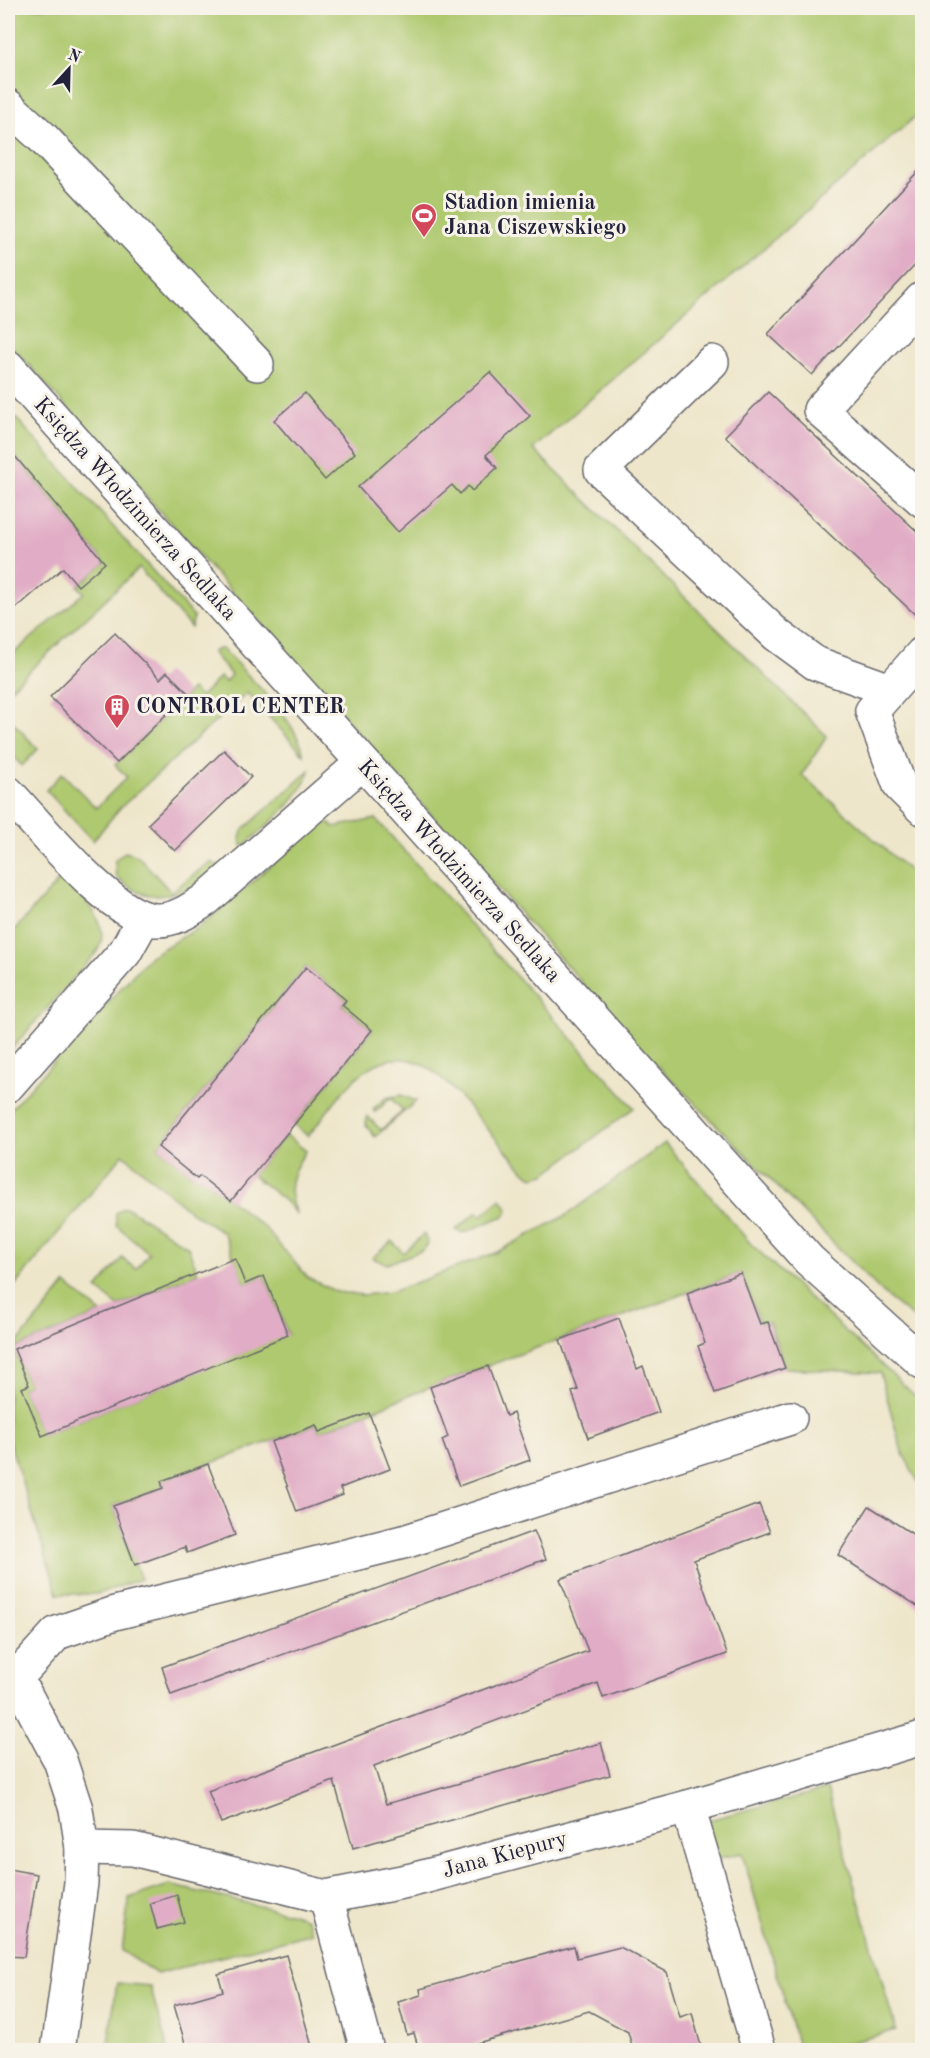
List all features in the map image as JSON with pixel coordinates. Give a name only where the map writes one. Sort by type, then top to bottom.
[{"type":"street","points":[[8,106],[42,138],[257,364]]},
{"type":"street","points":[[920,494],[820,410],[922,299]]},
{"type":"street","points":[[712,362],[601,470],[786,642],[815,663],[890,690]]},
{"type":"street","name":"Księdza Włodzimierza Sedlaka","points":[[8,368],[809,1260],[922,1362]]},
{"type":"street","points":[[922,654],[872,711],[900,786],[922,808]]},
{"type":"street","points":[[8,792],[113,900],[144,918],[168,920],[182,915],[205,900],[362,763]]},
{"type":"street","points":[[8,1085],[124,952],[136,936],[144,918]]},
{"type":"street","points":[[58,2050],[81,1883],[82,1848],[76,1809],[60,1761],[11,1676],[57,1633],[115,1613],[406,1541],[790,1418]]},
{"type":"street","name":"Jana Kiepury","points":[[82,1848],[133,1849],[326,1897],[412,1880],[688,1807],[922,1738]]},
{"type":"street","points":[[688,1807],[759,2050]]},
{"type":"street","points":[[326,1897],[367,2050]]},
{"type":"green space","points":[[8,8],[922,8],[922,111],[533,449],[827,736],[802,775],[922,882],[922,1324],[887,1297],[644,1052],[8,342]]},
{"type":"green space","points":[[8,409],[194,617],[191,628],[139,568],[8,691],[8,658],[84,593],[78,586],[105,563],[8,448]]},
{"type":"green space","points":[[223,649],[281,713],[299,741],[304,755],[247,693],[119,809],[93,841],[46,790],[62,773],[96,808],[127,777],[115,765],[192,689],[200,697],[220,677],[225,682],[231,675],[212,652]]},
{"type":"green space","points":[[8,717],[38,749],[22,766],[8,751]]},
{"type":"green space","points":[[310,770],[291,803],[243,847],[240,839],[242,831]]},
{"type":"green space","points":[[376,819],[634,1108],[545,1174],[533,1177],[525,1172],[442,1078],[414,1061],[399,1058],[383,1061],[357,1077],[308,1136],[294,1125],[372,1030],[342,1005],[346,1000],[306,967],[158,1147],[197,1179],[200,1176],[264,1227],[308,1278],[337,1292],[363,1295],[391,1292],[495,1253],[565,1216],[665,1143],[751,1244],[922,1402],[922,1489],[902,1452],[880,1373],[785,1368],[769,1322],[760,1324],[741,1273],[430,1387],[319,1432],[316,1425],[162,1481],[163,1488],[113,1506],[141,1579],[97,1594],[58,1594],[8,1438],[8,1354],[66,1284],[101,1313],[14,1349],[29,1385],[22,1388],[42,1436],[288,1334],[264,1277],[245,1284],[223,1232],[192,1213],[123,1154],[8,1294],[8,1112],[150,956],[198,928],[315,828],[328,821],[333,827]]},
{"type":"green space","points":[[125,852],[138,856],[171,892],[210,862],[220,866],[182,891],[156,896],[129,887],[116,876],[115,860]]},
{"type":"green space","points":[[62,877],[94,912],[102,933],[101,943],[95,954],[8,1053],[8,937]]},
{"type":"green space","points":[[401,1095],[416,1101],[375,1137],[366,1125],[367,1116],[381,1130],[403,1111],[391,1098],[375,1112],[373,1109],[386,1098]]},
{"type":"green space","points":[[286,1135],[306,1151],[296,1166],[291,1182],[291,1198],[297,1215],[285,1201],[252,1175]]},
{"type":"green space","points":[[501,1199],[508,1209],[504,1216],[463,1233],[456,1230],[477,1212],[481,1216]]},
{"type":"green space","points":[[123,1208],[128,1208],[188,1247],[198,1273],[118,1306],[97,1289],[122,1258],[136,1269],[149,1253],[116,1225],[116,1213]]},
{"type":"green space","points":[[424,1234],[428,1244],[423,1250],[387,1264],[372,1258],[392,1241],[403,1253]]},
{"type":"green space","points":[[827,1789],[896,2030],[824,2050],[799,2050],[742,1853],[710,1860],[706,1828],[709,1820]]},
{"type":"green space","points":[[169,1885],[294,1914],[307,1919],[312,1933],[157,1974],[122,1951],[129,1898]]},
{"type":"green space","points":[[117,1983],[150,1986],[168,2050],[107,2050]]},
{"type":"building","points":[[922,167],[922,258],[812,375],[768,334]]},
{"type":"building","points":[[490,372],[530,416],[486,455],[497,468],[472,491],[468,486],[460,494],[452,485],[398,532],[358,487]]},
{"type":"building","points":[[768,392],[922,536],[922,621],[725,436]]},
{"type":"building","points":[[305,393],[355,453],[325,480],[274,420]]},
{"type":"building","points":[[8,448],[105,563],[78,586],[63,568],[8,615]]},
{"type":"building","name":"CONTROL CENTER","points":[[115,633],[160,679],[167,672],[188,693],[117,763],[50,697]]},
{"type":"building","points":[[224,750],[251,777],[175,851],[148,824]]},
{"type":"building","points":[[306,967],[346,1000],[342,1005],[372,1030],[231,1201],[200,1176],[197,1179],[158,1147]]},
{"type":"building","points":[[235,1258],[245,1284],[264,1276],[288,1335],[42,1436],[22,1388],[29,1385],[14,1349]]},
{"type":"building","points":[[741,1273],[760,1324],[768,1322],[785,1368],[715,1393],[698,1346],[705,1343],[687,1293]]},
{"type":"building","points":[[619,1318],[637,1369],[643,1366],[659,1412],[588,1438],[572,1392],[578,1390],[560,1340]]},
{"type":"building","points":[[488,1366],[506,1416],[513,1413],[530,1460],[459,1486],[442,1440],[448,1437],[430,1387]]},
{"type":"building","points":[[369,1413],[390,1469],[340,1488],[343,1495],[297,1512],[271,1442],[316,1425],[319,1432]]},
{"type":"building","points":[[208,1464],[235,1535],[187,1553],[185,1547],[135,1565],[113,1506],[163,1488],[161,1481]]},
{"type":"building","points":[[759,1504],[770,1532],[694,1560],[727,1654],[603,1698],[598,1683],[374,1766],[386,1804],[601,1743],[610,1775],[353,1848],[334,1781],[221,1823],[208,1791],[588,1651],[560,1579]]},
{"type":"building","points":[[869,1506],[922,1540],[922,1609],[838,1555]]},
{"type":"building","points":[[534,1531],[546,1559],[171,1695],[162,1667]]},
{"type":"building","points":[[8,1869],[37,1874],[24,1957],[8,1956]]},
{"type":"building","points":[[177,1895],[184,1922],[157,1929],[150,1903]]},
{"type":"building","points":[[574,1946],[577,1958],[620,1947],[667,1972],[680,2017],[692,2013],[702,2050],[633,2050],[628,2032],[589,2011],[453,2050],[419,2050],[414,2033],[407,2035],[398,2002],[421,1995],[420,1989]]},
{"type":"building","points":[[286,1955],[313,2050],[187,2050],[174,2005],[223,1991],[218,1974]]},
{"type":"place","name":"Stadion imienia Jana Ciszewskiego","points":[[424,239]]},
{"type":"place","name":"CONTROL CENTER","points":[[117,730]]}]
